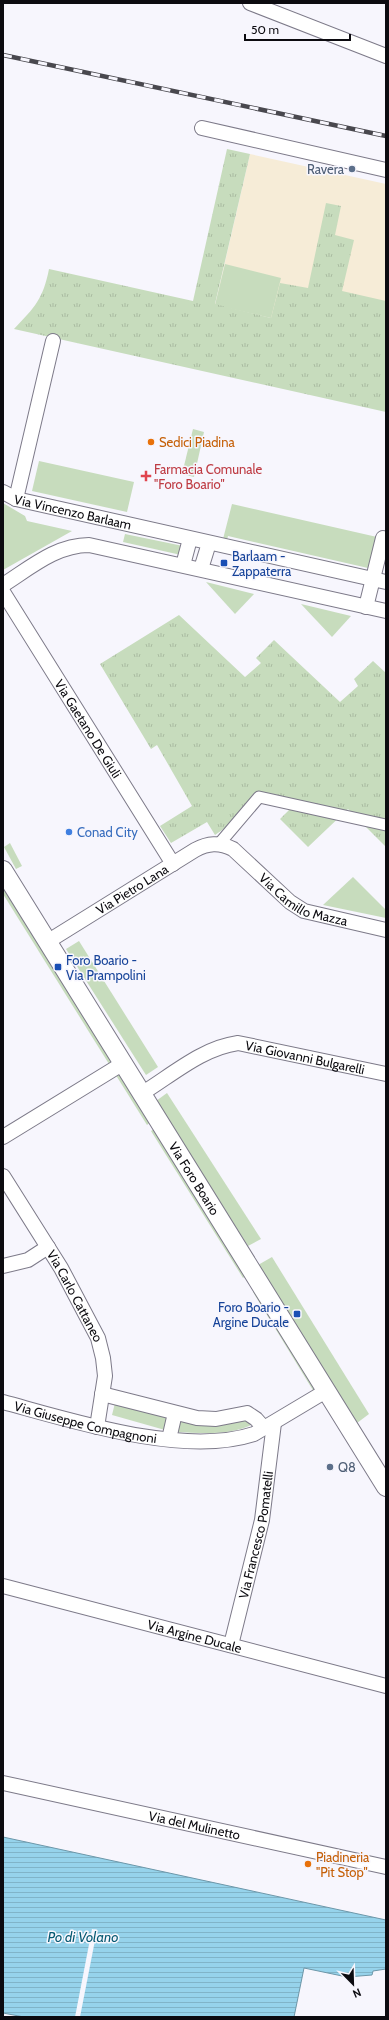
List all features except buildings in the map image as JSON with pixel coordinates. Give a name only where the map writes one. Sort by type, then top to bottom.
[{"type":"street","points":[[250,3],[386,56]]},
{"type":"street","points":[[202,128],[386,170]]},
{"type":"street","name":"Via Vincenzo Barlaam","points":[[53,341],[16,499],[379,581]]},
{"type":"street","points":[[3,492],[16,499]]},
{"type":"street","points":[[183,565],[190,538]]},
{"type":"street","points":[[366,607],[379,581],[383,538]]},
{"type":"street","points":[[201,569],[213,544]]},
{"type":"street","name":"Via Vincenzo Barlaam","points":[[3,585],[58,551],[74,546],[95,546],[386,611]]},
{"type":"street","name":"Via Gaetano De Giuli","points":[[3,592],[173,864]]},
{"type":"street","points":[[219,844],[259,797],[386,825]]},
{"type":"street","name":"Via Pietro Lana","points":[[47,942],[204,846],[219,844]]},
{"type":"street","name":"Via Camillo Mazza","points":[[219,844],[233,849],[290,902],[304,911],[386,930]]},
{"type":"street","name":"Via Foro Boario","points":[[3,870],[122,1064],[386,1487]]},
{"type":"street","name":"Via Giovanni Bulgarelli","points":[[141,1094],[208,1052],[224,1045],[238,1042],[386,1074]]},
{"type":"street","points":[[3,1137],[122,1064]]},
{"type":"street","name":"Via Carlo Cattaneo","points":[[3,1176],[48,1247],[87,1315],[98,1338],[105,1367],[97,1427]]},
{"type":"street","points":[[3,1266],[28,1260],[48,1247]]},
{"type":"street","name":"Via Giuseppe Compagnoni","points":[[3,1402],[97,1427],[168,1439],[192,1441],[243,1438],[269,1426],[326,1391]]},
{"type":"street","points":[[102,1394],[175,1413],[205,1419],[247,1413],[269,1426]]},
{"type":"street","name":"Via Giuseppe Compagnoni","points":[[168,1439],[175,1413]]},
{"type":"street","name":"Via Francesco Pomatelli","points":[[231,1646],[262,1520],[269,1426]]},
{"type":"street","name":"Via Argine Ducale","points":[[3,1586],[386,1686]]},
{"type":"street","name":"Via del Mulinetto","points":[[3,1783],[386,1868]]},
{"type":"shaded area","points":[[250,154],[386,184],[386,344],[215,305]]},
{"type":"green space","points":[[227,149],[250,154],[215,304],[271,318],[280,283],[308,288],[326,203],[341,206],[335,235],[354,240],[342,291],[386,301],[386,412],[14,329],[37,302],[44,288],[49,269],[193,301]]},
{"type":"green space","points":[[225,264],[281,278],[271,318],[215,305]]},
{"type":"green space","points":[[193,429],[204,432],[194,477],[182,474]]},
{"type":"green space","points":[[39,461],[134,482],[127,512],[32,491]]},
{"type":"green space","points":[[3,503],[25,516],[27,521],[72,531],[3,570]]},
{"type":"green space","points":[[232,504],[377,537],[368,568],[228,536],[226,544],[222,543]]},
{"type":"green space","points":[[125,534],[183,546],[181,555],[123,542]]},
{"type":"green space","points":[[206,582],[254,594],[235,614]]},
{"type":"green space","points":[[301,604],[351,616],[332,637]]},
{"type":"green space","points":[[179,615],[245,677],[261,663],[256,658],[274,640],[340,702],[358,686],[354,679],[373,661],[386,673],[386,847],[348,809],[308,847],[280,819],[292,807],[255,795],[225,828],[215,835],[207,822],[171,843],[160,826],[192,806],[157,745],[151,749],[100,664]]},
{"type":"green space","points":[[10,843],[22,866],[16,869],[4,847]]},
{"type":"green space","points":[[353,877],[386,910],[386,918],[323,905]]},
{"type":"green space","points":[[3,879],[153,1120],[147,1125],[3,894]]},
{"type":"green space","points":[[79,941],[158,1067],[146,1075],[66,949]]},
{"type":"green space","points":[[167,1093],[261,1239],[248,1246],[156,1101]]},
{"type":"green space","points":[[157,1127],[249,1273],[243,1278],[151,1131]]},
{"type":"green space","points":[[272,1257],[369,1414],[357,1423],[258,1265]]},
{"type":"green space","points":[[257,1288],[319,1387],[314,1392],[253,1292]]},
{"type":"green space","points":[[115,1403],[169,1418],[165,1430],[112,1415]]},
{"type":"green space","points":[[245,1417],[253,1424],[244,1428],[226,1432],[176,1432],[181,1421]]},
{"type":"water","name":"Po di Volano","points":[[3,1837],[386,1920],[386,1969],[373,1971],[372,1975],[347,1977],[304,1968],[294,2017],[24,2017],[3,2013]]},
{"type":"pier","points":[[92,1929],[97,1930],[80,2017],[75,2017]]},
{"type":"railway","points":[[3,55],[386,136]]},
{"type":"place","name":"Ravera","points":[[352,169]]},
{"type":"place","name":"Sedici Piadina","points":[[151,442]]},
{"type":"place","name":"Farmacia Comunale \"Foro Boario\"","points":[[146,476]]},
{"type":"place","name":"Barlaam - Zappaterra","points":[[224,563]]},
{"type":"place","name":"Conad City","points":[[69,832]]},
{"type":"place","name":"Foro Boario - Via Prampolini","points":[[58,967]]},
{"type":"place","name":"Foro Boario - Argine Ducale","points":[[297,1314]]},
{"type":"place","name":"Q8","points":[[330,1467]]},
{"type":"place","name":"Piadineria \"Pit Stop\"","points":[[308,1864]]}]
